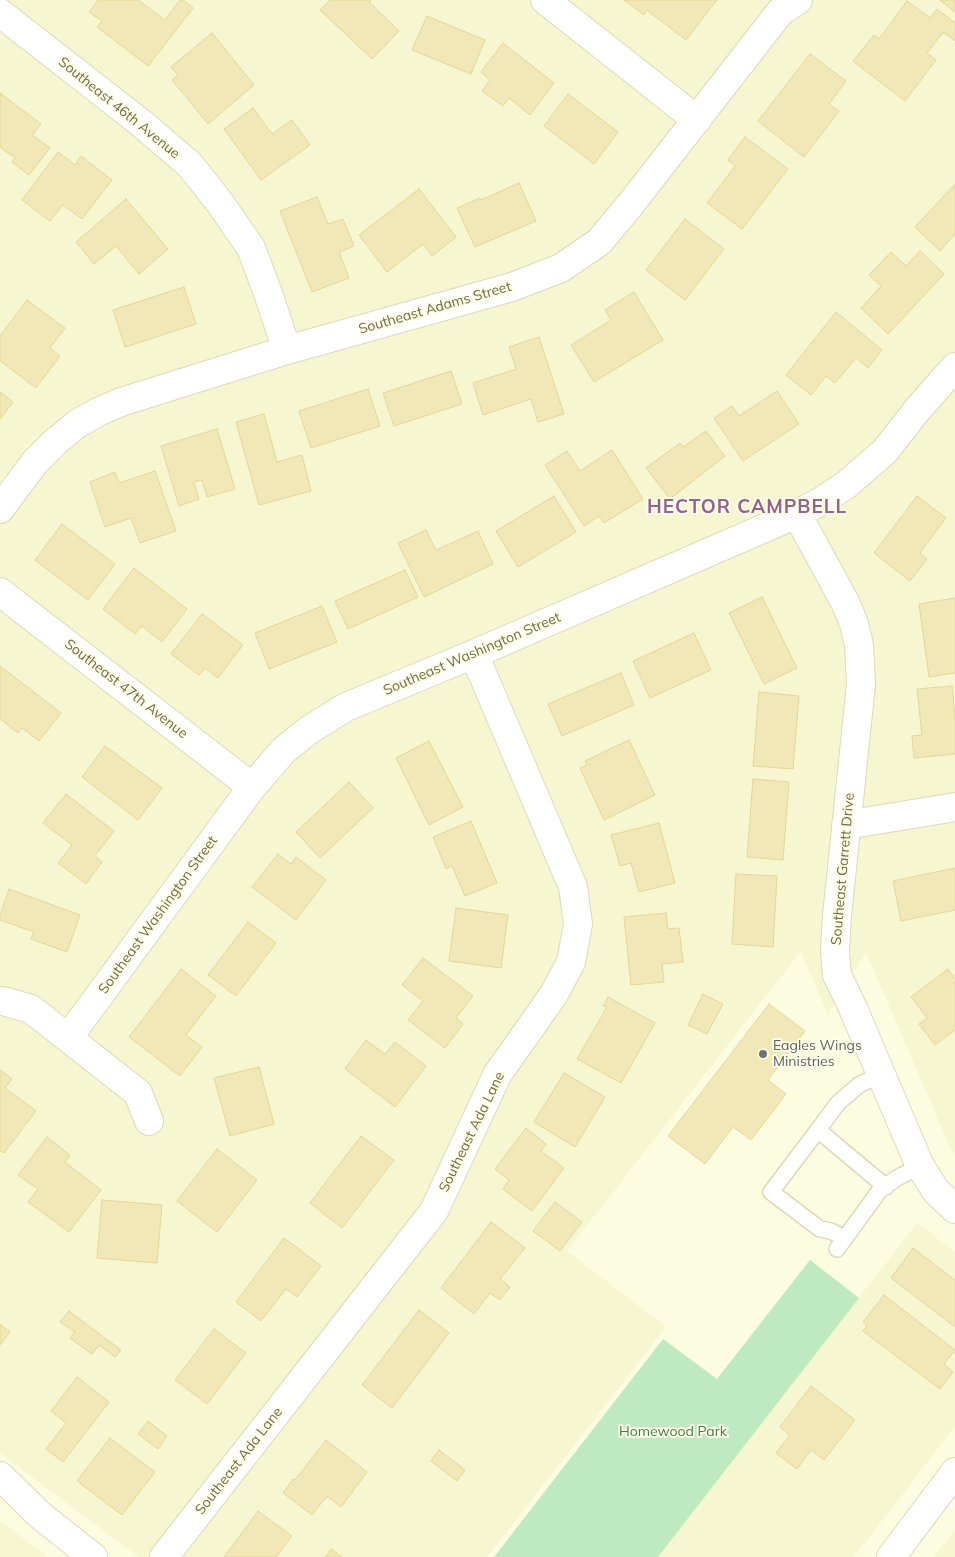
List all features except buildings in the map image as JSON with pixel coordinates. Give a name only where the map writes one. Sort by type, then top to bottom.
[{"type":"street","points":[[545,0],[697,120]]},
{"type":"street","name":"Southeast Adams Street","points":[[0,509],[35,462],[55,442],[77,424],[121,402],[287,350],[512,287],[561,268],[599,242],[697,120],[780,12],[798,0]]},
{"type":"street","name":"Southeast 46th Avenue","points":[[0,13],[141,123],[190,165],[220,202],[251,248],[270,296],[287,350]]},
{"type":"street","name":"Southeast Washington Street","points":[[68,1038],[252,786],[283,751],[309,730],[346,706],[474,654],[797,514],[820,502],[846,485],[884,451],[955,367]]},
{"type":"street","name":"Southeast Garrett Drive","points":[[797,514],[846,604],[854,624],[859,645],[861,684],[837,916],[835,951],[837,975],[920,1166],[936,1191],[955,1209]]},
{"type":"street","name":"Southeast 47th Avenue","points":[[0,592],[252,786]]},
{"type":"street","name":"Southeast Ada Lane","points":[[164,1557],[434,1211],[497,1075],[554,994],[571,962],[578,924],[573,887],[474,654]]},
{"type":"street","points":[[846,825],[955,807]]},
{"type":"street","points":[[3,1001],[31,1009],[138,1093],[149,1121]]},
{"type":"street","points":[[891,1557],[955,1472]]},
{"type":"street","points":[[0,1476],[41,1516],[93,1557]]},
{"type":"lane","points":[[881,1074],[859,1085],[838,1104],[770,1192],[820,1229],[831,1231],[840,1243],[880,1190],[897,1178],[920,1166]]},
{"type":"lane","points":[[818,1130],[886,1187]]},
{"type":"shaded area","points":[[0,0],[955,0],[955,1159],[866,952],[828,1015],[801,951],[567,1251],[666,1327],[487,1557],[139,1557],[0,1453]]},
{"type":"shaded area","points":[[917,1223],[955,1252],[955,1426],[854,1557],[658,1557]]},
{"type":"shaded area","points":[[0,1521],[48,1557],[0,1557]]},
{"type":"shaded area","points":[[955,1530],[955,1557],[934,1557]]},
{"type":"green space","name":"Homewood Park","points":[[810,1260],[859,1298],[658,1557],[494,1557],[663,1339],[717,1379]]},
{"type":"place","name":"Eagles Wings Ministries","points":[[763,1054]]},
{"type":"district","name":"HECTOR CAMPBELL","points":[[747,507]]}]
